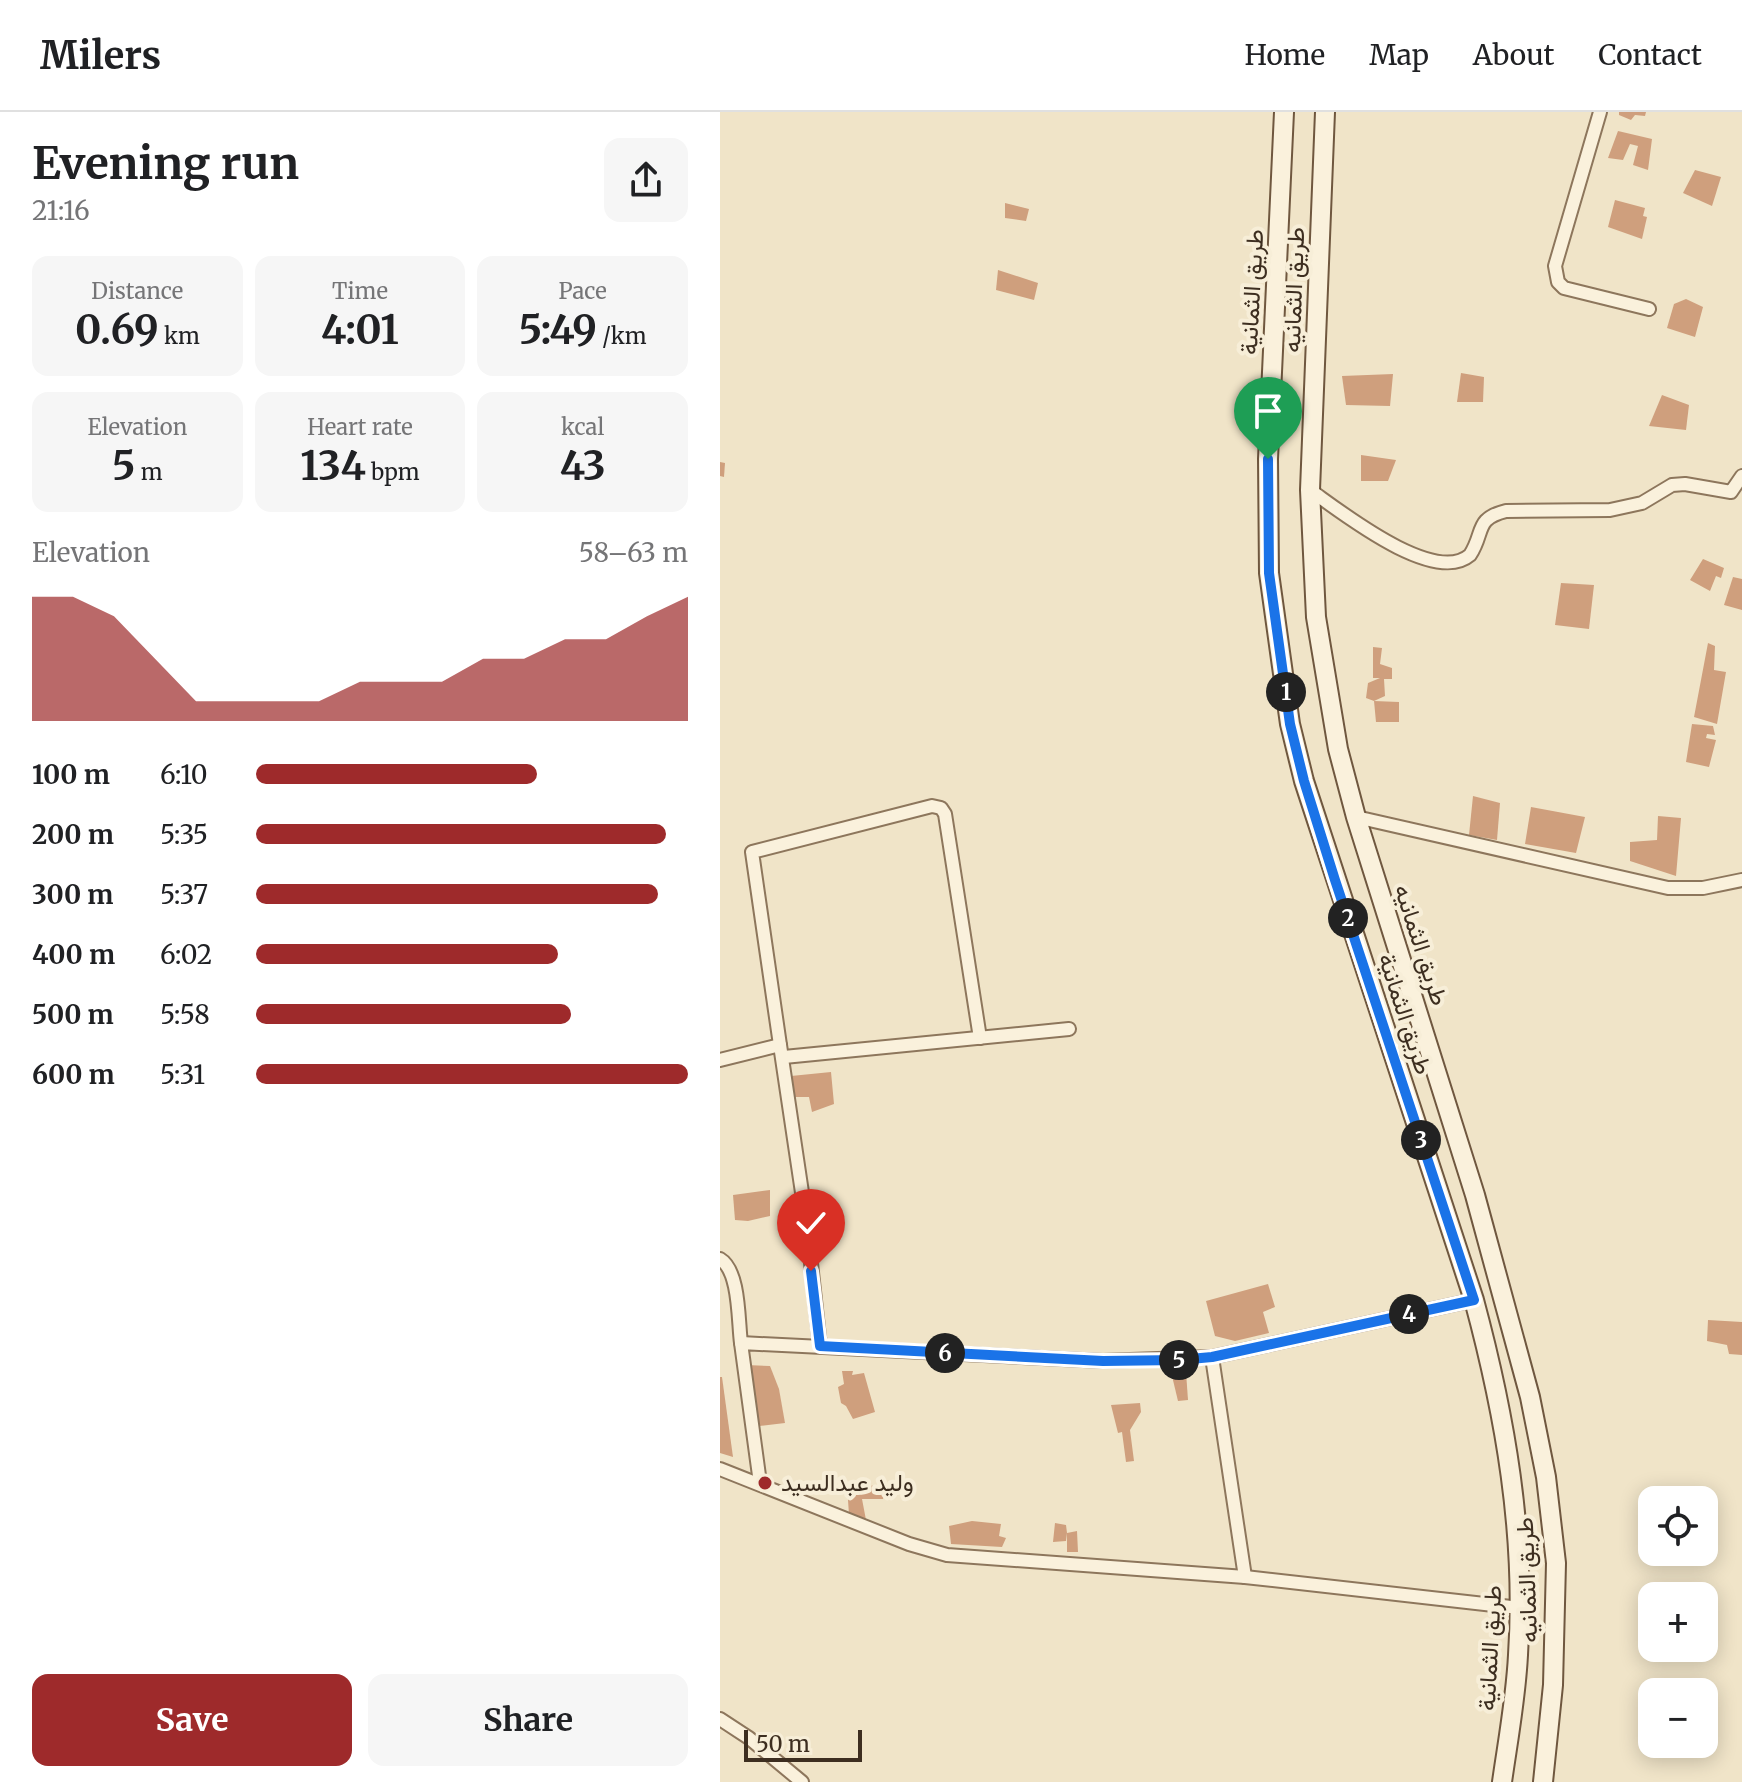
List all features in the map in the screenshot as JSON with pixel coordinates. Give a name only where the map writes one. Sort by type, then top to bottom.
[{"type":"street","name":"طريق الثمانية","points":[[1284,112],[1268,459],[1269,573],[1290,724],[1304,781],[1474,1300],[1495,1378],[1507,1439],[1514,1497],[1520,1608],[1518,1657],[1502,1782]]},
{"type":"street","name":"طريق الثمانيه","points":[[1325,112],[1310,490],[1316,617],[1338,749],[1356,817],[1475,1195],[1530,1397],[1546,1477],[1556,1563],[1553,1685],[1543,1782]]},
{"type":"street","points":[[1600,112],[1555,266],[1556,275],[1564,288],[1649,309]]},
{"type":"street","points":[[1310,490],[1391,545],[1426,558],[1456,562],[1470,555],[1483,522],[1490,515],[1506,511],[1610,510],[1642,503],[1672,485],[1685,484],[1731,492],[1742,476]]},
{"type":"street","points":[[820,1346],[805,1212],[752,852],[932,806],[941,808],[945,814],[980,1038]]},
{"type":"street","points":[[1356,817],[1668,888],[1703,888],[1742,880]]},
{"type":"street","points":[[720,1060],[782,1051],[1069,1029]]},
{"type":"street","points":[[720,1259],[727,1263],[733,1274],[760,1483]]},
{"type":"street","points":[[741,1343],[1103,1361],[1212,1357],[1474,1300]]},
{"type":"street","points":[[1212,1357],[1245,1577]]},
{"type":"street","points":[[720,1469],[936,1553],[1245,1577],[1520,1608]]},
{"type":"street","points":[[720,1719],[749,1738],[802,1782]]},
{"type":"building","points":[[1619,112],[1646,112],[1645,116],[1635,115],[1631,120],[1619,115]]},
{"type":"building","points":[[1618,131],[1652,139],[1648,170],[1633,165],[1638,146],[1630,144],[1623,160],[1608,158]]},
{"type":"building","points":[[1695,170],[1721,177],[1712,206],[1683,193]]},
{"type":"building","points":[[1615,200],[1645,208],[1643,216],[1647,217],[1642,239],[1608,227]]},
{"type":"building","points":[[1005,203],[1029,209],[1026,221],[1005,218]]},
{"type":"building","points":[[998,270],[1038,283],[1034,300],[996,290]]},
{"type":"building","points":[[1686,299],[1703,307],[1695,337],[1667,328],[1674,304]]},
{"type":"building","points":[[1461,373],[1484,377],[1483,402],[1457,402]]},
{"type":"building","points":[[1393,374],[1390,406],[1346,405],[1342,376]]},
{"type":"building","points":[[1662,395],[1689,405],[1686,430],[1649,426]]},
{"type":"building","points":[[1361,455],[1396,460],[1388,481],[1361,481]]},
{"type":"building","points":[[720,462],[725,463],[724,477],[720,476]]},
{"type":"building","points":[[1703,559],[1724,568],[1721,578],[1716,576],[1710,591],[1690,580]]},
{"type":"building","points":[[1733,577],[1742,579],[1742,610],[1724,605]]},
{"type":"building","points":[[1561,583],[1594,585],[1589,629],[1555,625]]},
{"type":"building","points":[[1708,643],[1715,646],[1714,670],[1726,672],[1717,724],[1694,717]]},
{"type":"building","points":[[1373,647],[1382,648],[1380,664],[1392,668],[1392,679],[1384,679],[1385,696],[1374,701],[1366,698],[1368,683],[1380,678],[1373,678]]},
{"type":"building","points":[[1374,701],[1399,702],[1399,722],[1376,722]]},
{"type":"building","points":[[1692,724],[1713,726],[1715,735],[1707,734],[1706,738],[1716,740],[1709,767],[1686,762]]},
{"type":"building","points":[[1473,796],[1500,803],[1497,840],[1469,835]]},
{"type":"building","points":[[1531,807],[1585,817],[1576,853],[1525,844]]},
{"type":"building","points":[[1658,816],[1681,818],[1676,876],[1630,861],[1630,842],[1657,840]]},
{"type":"building","points":[[831,1072],[834,1104],[812,1112],[809,1097],[793,1097],[791,1076]]},
{"type":"building","points":[[770,1190],[770,1216],[748,1221],[735,1220],[733,1195]]},
{"type":"building","points":[[1268,1284],[1275,1307],[1263,1312],[1269,1333],[1235,1341],[1215,1336],[1206,1301]]},
{"type":"building","points":[[1708,1320],[1742,1322],[1742,1355],[1729,1354],[1727,1345],[1707,1341]]},
{"type":"building","points":[[746,1365],[770,1366],[779,1389],[785,1423],[759,1426]]},
{"type":"building","points":[[842,1371],[853,1371],[852,1375],[864,1373],[875,1412],[853,1419],[841,1403],[838,1387],[844,1384]]},
{"type":"building","points":[[1186,1372],[1188,1400],[1178,1401],[1172,1376]]},
{"type":"building","points":[[722,1377],[733,1457],[720,1453]]},
{"type":"building","points":[[1140,1403],[1141,1412],[1130,1430],[1134,1461],[1126,1462],[1122,1432],[1118,1433],[1111,1405]]},
{"type":"building","points":[[847,1485],[886,1486],[883,1499],[862,1499],[866,1520],[849,1515]]},
{"type":"building","points":[[972,1521],[1001,1524],[999,1536],[1006,1538],[1002,1547],[951,1544],[949,1526]]},
{"type":"building","points":[[1055,1523],[1066,1525],[1066,1541],[1053,1542]]},
{"type":"building","points":[[1077,1531],[1078,1552],[1067,1552],[1067,1533]]},
{"type":"place","name":"وليد عبدالسيد","points":[[765,1483]]},
{"type":"route","points":[[811,1271],[820,1346],[1103,1361],[1212,1357],[1474,1300],[1335,880],[1290,724],[1269,573],[1268,459]]}]
